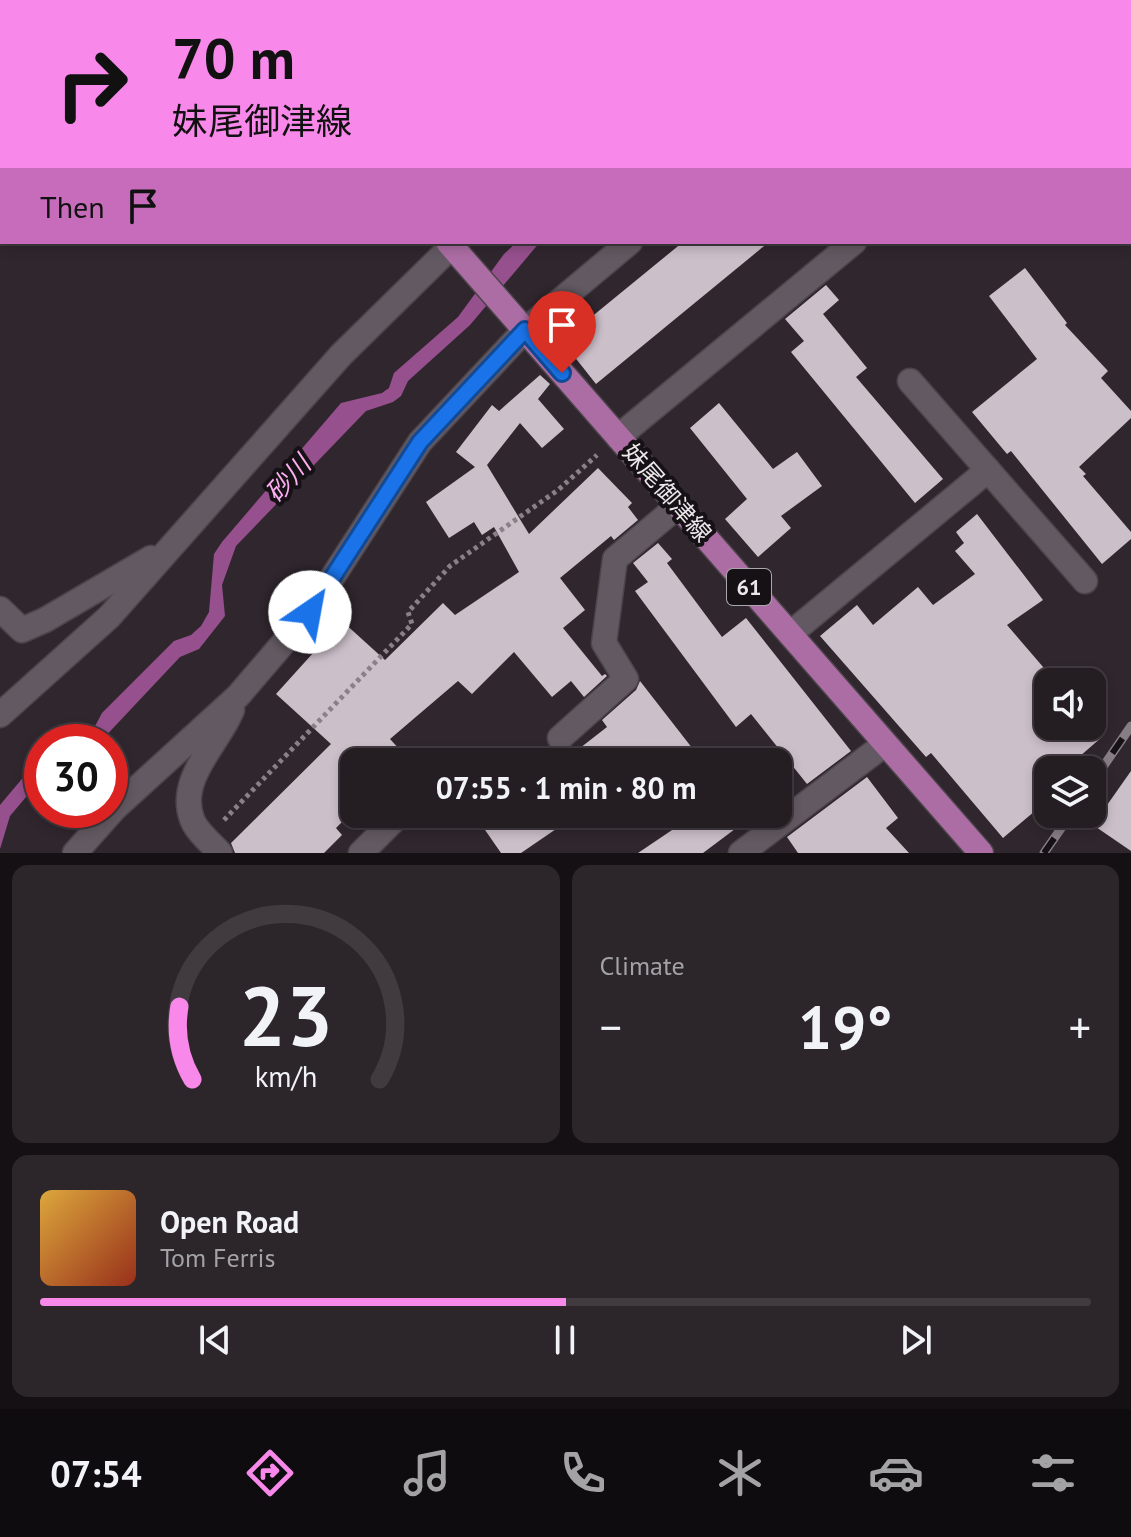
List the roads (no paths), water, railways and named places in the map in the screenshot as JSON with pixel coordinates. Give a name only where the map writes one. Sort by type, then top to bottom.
[{"type":"main road","name":"妹尾御津線","points":[[454,247],[981,853]]},
{"type":"street","points":[[75,853],[114,809],[238,696],[310,612],[420,442],[521,326],[627,244]]},
{"type":"street","points":[[618,437],[852,244]]},
{"type":"street","points":[[0,715],[109,617],[341,355],[454,247]]},
{"type":"street","points":[[910,381],[1085,581]]},
{"type":"street","points":[[790,634],[988,470]]},
{"type":"street","points":[[560,738],[626,679],[604,643],[615,559],[678,506]]},
{"type":"street","points":[[0,609],[22,630],[45,620],[174,544]]},
{"type":"street","points":[[207,848],[192,821],[188,799],[193,780],[227,722],[238,696]]},
{"type":"street","points":[[741,853],[885,744]]},
{"type":"street","points":[[361,853],[386,828]]},
{"type":"water","name":"砂川","points":[[515,244],[538,244],[470,325],[408,381],[401,396],[366,411],[236,546],[222,585],[225,616],[199,649],[180,657],[117,724],[96,724],[102,713],[174,641],[191,635],[201,626],[209,612],[214,554],[341,403],[382,393],[389,388],[394,373],[458,317],[504,254]]},
{"type":"water","points":[[24,776],[24,799],[10,816],[0,849],[0,805]]},
{"type":"railway","points":[[1106,763],[1131,726]]},
{"type":"railway","points":[[1044,853],[1061,828]]}]
